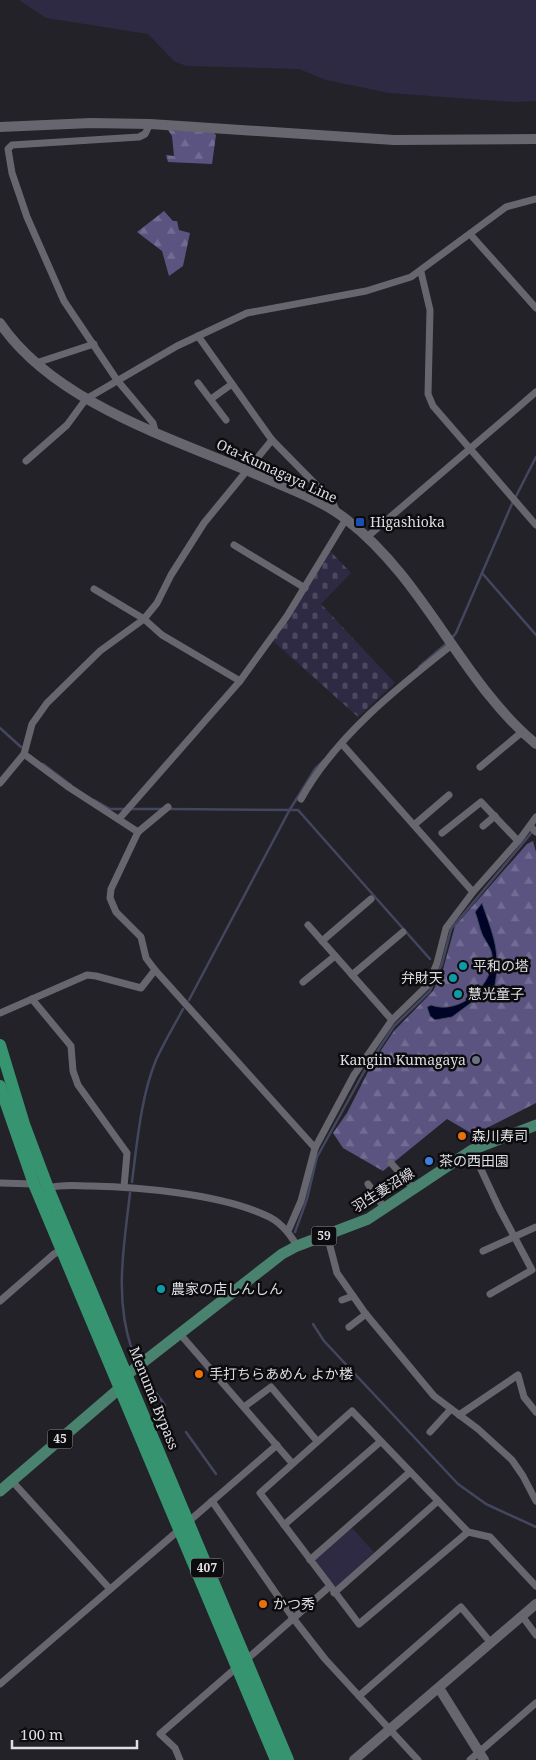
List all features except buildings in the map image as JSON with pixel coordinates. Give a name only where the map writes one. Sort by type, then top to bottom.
[{"type":"highway","name":"Menuma Bypass","points":[[0,1045],[24,1124],[48,1188],[128,1374],[183,1526]]},
{"type":"highway","name":"Menuma Bypass","points":[[0,1086],[34,1184],[120,1388],[183,1526],[241,1664],[276,1760]]},
{"type":"highway","name":"Menuma Bypass","points":[[241,1664],[288,1760]]},
{"type":"main road","name":"羽生妻沼線","points":[[128,1374],[266,1265],[296,1246],[368,1219],[414,1190],[445,1166],[472,1150],[536,1125]]},
{"type":"main road","name":"45","points":[[0,1491],[120,1388],[128,1374]]},
{"type":"street","points":[[0,127],[91,123],[150,124],[394,140],[536,139]]},
{"type":"street","points":[[150,124],[145,134],[139,137],[12,145],[8,149],[12,173],[27,217],[50,274],[64,302],[117,380],[153,424],[155,431]]},
{"type":"street","points":[[26,460],[67,425],[86,399],[154,358],[247,313],[388,286],[421,272],[506,207],[536,198]]},
{"type":"street","points":[[470,234],[536,308]]},
{"type":"street","points":[[421,272],[430,310],[428,394],[433,406],[536,525]]},
{"type":"street","name":"Ota-Kumagaya Line","points":[[0,323],[9,336],[36,363],[86,399],[155,431],[300,493],[342,517],[367,538],[398,572],[496,704],[536,744]]},
{"type":"street","points":[[119,819],[240,681],[287,616],[342,517],[332,501],[272,440],[198,336]]},
{"type":"street","points":[[36,363],[94,344]]},
{"type":"street","points":[[198,383],[226,420]]},
{"type":"street","points":[[211,399],[232,384]]},
{"type":"street","points":[[367,538],[536,392]]},
{"type":"street","points":[[0,783],[24,754],[32,724],[47,703],[100,651],[144,619],[157,603],[171,575],[204,523],[246,469],[272,440]]},
{"type":"street","points":[[234,545],[304,588]]},
{"type":"street","points":[[94,589],[144,619],[162,635],[240,681]]},
{"type":"street","points":[[301,799],[320,767],[381,704],[453,644]]},
{"type":"street","points":[[480,767],[522,732]]},
{"type":"street","points":[[342,744],[473,892]]},
{"type":"street","points":[[24,754],[67,786],[138,832]]},
{"type":"street","points":[[414,825],[449,795]]},
{"type":"street","points":[[442,833],[481,802],[518,841]]},
{"type":"street","points":[[168,807],[138,832],[111,889],[110,898],[120,918],[136,930],[141,937],[146,958],[155,970],[314,1148]]},
{"type":"street","points":[[483,826],[495,816]]},
{"type":"street","points":[[288,1230],[300,1201],[314,1148],[354,1075],[392,1020],[428,985],[437,963],[446,928],[473,892],[518,841],[536,816]]},
{"type":"street","points":[[530,826],[536,832]]},
{"type":"street","points":[[322,941],[372,899]]},
{"type":"street","points":[[308,925],[392,1020]]},
{"type":"street","points":[[352,975],[403,932]]},
{"type":"street","points":[[303,982],[335,956]]},
{"type":"street","points":[[0,1013],[91,975],[141,988],[155,970]]},
{"type":"street","points":[[32,999],[71,1046],[73,1071],[78,1085],[127,1153],[124,1187]]},
{"type":"street","points":[[472,1150],[499,1208],[532,1270],[490,1294]]},
{"type":"street","points":[[391,1163],[414,1190]]},
{"type":"street","points":[[0,1183],[34,1184]]},
{"type":"street","points":[[368,1184],[385,1209]]},
{"type":"street","points":[[48,1188],[60,1185],[124,1187],[172,1192],[240,1206],[266,1215],[288,1230],[296,1246]]},
{"type":"street","points":[[483,1251],[536,1227]]},
{"type":"street","points":[[327,1235],[337,1272],[366,1314],[434,1396],[459,1414],[512,1460],[536,1501]]},
{"type":"street","points":[[0,1300],[54,1254],[62,1250]]},
{"type":"street","points":[[342,1300],[353,1296]]},
{"type":"street","points":[[349,1327],[366,1314]]},
{"type":"street","points":[[180,1334],[292,1463]]},
{"type":"street","points":[[459,1414],[518,1375],[524,1397],[536,1412]]},
{"type":"street","points":[[244,1407],[271,1387],[317,1441]]},
{"type":"street","points":[[430,1432],[451,1409]]},
{"type":"street","points":[[468,1532],[359,1624],[260,1493],[352,1410],[380,1442],[468,1532],[490,1537],[536,1586]]},
{"type":"street","points":[[284,1525],[380,1442]]},
{"type":"street","points":[[0,1684],[277,1445]]},
{"type":"street","points":[[310,1560],[410,1472]]},
{"type":"street","points":[[12,1481],[110,1589]]},
{"type":"street","points":[[212,1501],[293,1618],[325,1659],[418,1760]]},
{"type":"street","points":[[180,1760],[175,1748],[160,1734],[293,1618],[332,1590],[438,1501]]},
{"type":"street","points":[[354,1760],[392,1730],[536,1604]]},
{"type":"street","points":[[359,1696],[461,1607],[491,1643]]},
{"type":"street","points":[[522,1616],[536,1635]]},
{"type":"street","points":[[439,1688],[482,1756]]},
{"type":"street","points":[[470,1760],[482,1756],[536,1703]]},
{"type":"green space","points":[[19,0],[536,0],[536,101],[515,102],[389,93],[326,80],[299,69],[186,66],[174,61],[148,34],[46,18]]},
{"type":"green space","points":[[168,130],[213,132],[216,135],[212,164],[168,162],[166,155],[174,156],[172,136]]},
{"type":"green space","points":[[164,211],[173,221],[177,221],[179,230],[190,233],[183,266],[169,276],[162,251],[137,232]]},
{"type":"green space","points":[[330,551],[351,573],[321,604],[395,683],[358,717],[273,641]]},
{"type":"green space","points":[[533,841],[536,852],[536,1103],[477,1133],[471,1133],[447,1119],[383,1171],[343,1148],[333,1133],[347,1113],[373,1062],[394,1031],[433,991],[442,973],[455,926],[527,844]]},
{"type":"green space","points":[[352,1528],[374,1552],[335,1588],[315,1559]]},
{"type":"water","points":[[482,903],[495,943],[497,973],[495,985],[452,1017],[435,1020],[430,1016],[427,1007],[431,1005],[453,1006],[464,1002],[474,995],[488,977],[492,955],[482,934],[475,912]]},
{"type":"waterway","points":[[451,639],[456,633],[511,506],[536,457]]},
{"type":"waterway","points":[[482,573],[536,635]]},
{"type":"waterway","points":[[419,667],[447,643]]},
{"type":"waterway","points":[[0,728],[21,747]]},
{"type":"waterway","points":[[189,1000],[289,811],[315,769],[324,760]]},
{"type":"waterway","points":[[43,764],[71,785]]},
{"type":"waterway","points":[[94,800],[110,809],[164,809]]},
{"type":"waterway","points":[[169,809],[298,810],[430,959]]},
{"type":"waterway","points":[[295,1232],[307,1199],[317,1157],[365,1070],[394,1026],[430,991],[442,964],[451,929],[533,831]]},
{"type":"waterway","points":[[132,1182],[140,1120],[151,1074],[159,1053],[183,1009]]},
{"type":"waterway","points":[[130,1193],[123,1252],[122,1291],[126,1330],[132,1350]]},
{"type":"waterway","points":[[313,1324],[324,1341],[458,1484],[486,1504],[536,1527]]},
{"type":"waterway","points":[[150,1385],[165,1405]]},
{"type":"waterway","points":[[186,1432],[216,1474]]},
{"type":"place","name":"Higashioka","points":[[360,522]]},
{"type":"place","name":"平和の塔","points":[[463,966]]},
{"type":"place","name":"弁財天","points":[[453,978]]},
{"type":"place","name":"慧光童子","points":[[458,994]]},
{"type":"place","name":"Kangiin Kumagaya","points":[[476,1060]]},
{"type":"place","name":"森川寿司","points":[[462,1136]]},
{"type":"place","name":"茶の西田園","points":[[429,1161]]},
{"type":"place","name":"農家の店しんしん","points":[[161,1289]]},
{"type":"place","name":"手打ちらあめん よか楼","points":[[199,1374]]},
{"type":"place","name":"かつ秀","points":[[263,1604]]}]
